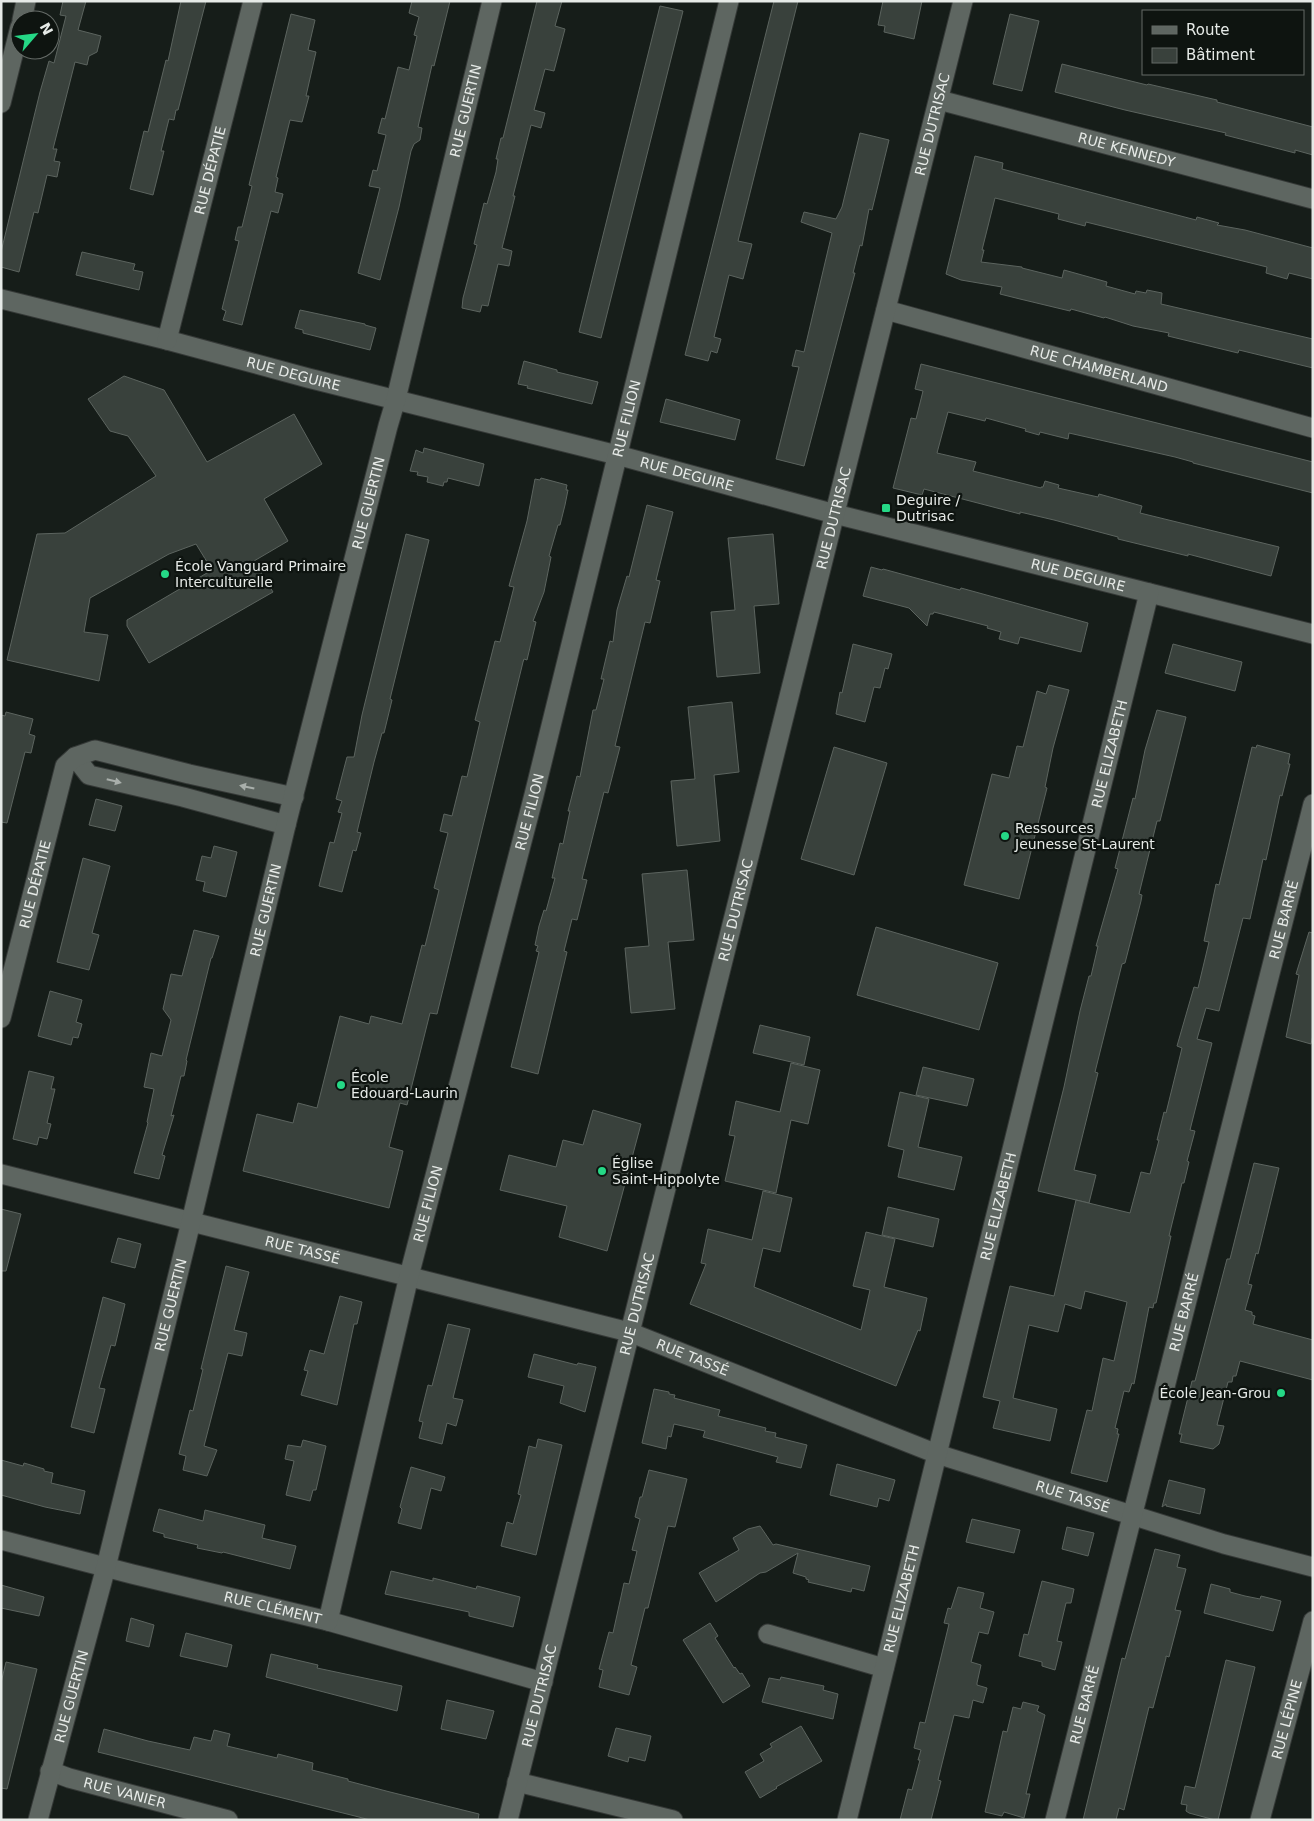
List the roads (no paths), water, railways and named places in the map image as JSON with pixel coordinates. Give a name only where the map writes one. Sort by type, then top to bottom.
[{"type":"street","name":"RUE DÉPATIE","points":[[167,340],[253,1]]},
{"type":"street","name":"RUE GUERTIN","points":[[38,1820],[106,1567],[286,825],[396,399],[492,1]]},
{"type":"street","name":"RUE FILION","points":[[328,1621],[409,1276],[531,805],[729,1]]},
{"type":"street","name":"RUE DUTRISAC","points":[[508,1820],[963,1]]},
{"type":"street","points":[[1,103],[12,60]]},
{"type":"street","name":"RUE KENNEDY","points":[[939,100],[1313,199]]},
{"type":"street","name":"RUE DEGUIRE","points":[[1,299],[617,456],[834,514],[1313,634]]},
{"type":"street","name":"RUE CHAMBERLAND","points":[[886,310],[1313,428]]},
{"type":"street","name":"RUE ELIZABETH","points":[[847,1820],[1148,593]]},
{"type":"street","points":[[286,825],[183,797],[89,775],[75,756],[95,750],[294,798]]},
{"type":"street","name":"RUE DÉPATIE","points":[[1,1018],[65,766],[75,756]]},
{"type":"street","points":[[183,797],[189,774]]},
{"type":"street","name":"RUE BARRÉ","points":[[1055,1820],[1313,804]]},
{"type":"street","name":"RUE TASSÉ","points":[[1,1174],[629,1332],[937,1454],[1224,1544],[1313,1566]]},
{"type":"street","name":"RUE CLÉMENT","points":[[1,1540],[328,1621],[543,1682]]},
{"type":"street","name":"RUE LÉPINE","points":[[1260,1820],[1313,1620]]},
{"type":"street","points":[[768,1634],[884,1668]]},
{"type":"street","name":"RUE VANIER","points":[[50,1771],[69,1778],[228,1820]]},
{"type":"street","points":[[517,1782],[674,1820]]},
{"type":"place","name":"Deguire / Dutrisac","points":[[886,508]]},
{"type":"place","name":"École Vanguard Primaire Interculturelle","points":[[165,574]]},
{"type":"place","name":"Ressources Jeunesse St-Laurent","points":[[1005,836]]},
{"type":"place","name":"École Edouard-Laurin","points":[[341,1085]]},
{"type":"place","name":"Église Saint-Hippolyte","points":[[602,1171]]},
{"type":"place","name":"École Jean-Grou","points":[[1281,1393]]}]
